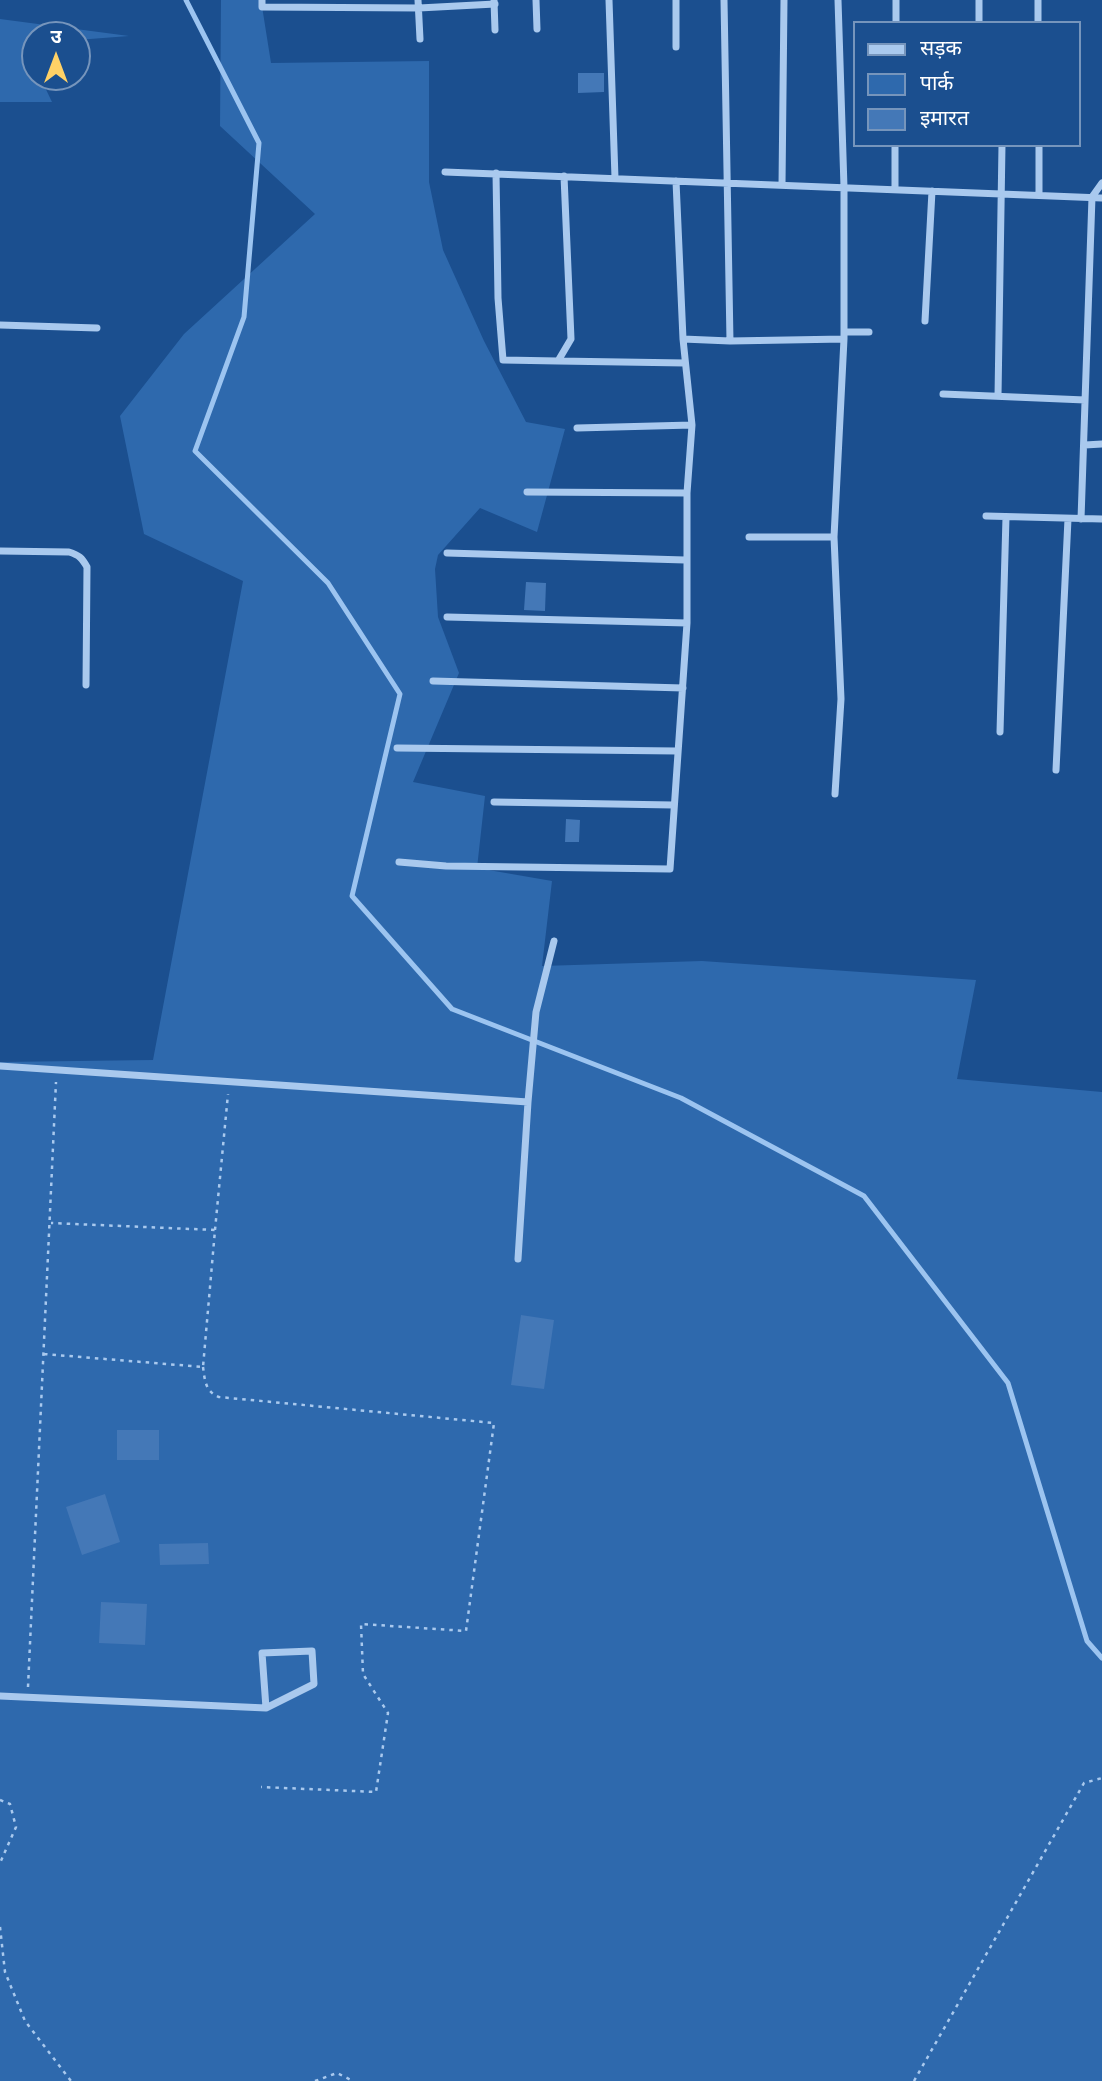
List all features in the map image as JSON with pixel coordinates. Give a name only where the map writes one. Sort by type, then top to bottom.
[{"type":"street","points":[[262,0],[262,7],[495,2],[495,30]]},
{"type":"street","points":[[536,0],[537,29]]},
{"type":"street","points":[[609,0],[615,178]]},
{"type":"street","points":[[676,0],[676,47]]},
{"type":"street","points":[[724,0],[730,341]]},
{"type":"street","points":[[782,185],[784,0]]},
{"type":"street","points":[[835,794],[841,699],[834,537],[844,336],[844,187],[838,0]]},
{"type":"street","points":[[896,0],[896,21]]},
{"type":"street","points":[[979,0],[979,21]]},
{"type":"street","points":[[1038,0],[1038,21]]},
{"type":"street","points":[[419,4],[420,39]]},
{"type":"street","points":[[895,147],[895,189]]},
{"type":"street","points":[[998,396],[1002,147]]},
{"type":"street","points":[[1039,147],[1039,195]]},
{"type":"street","points":[[445,172],[1102,198]]},
{"type":"street","points":[[496,173],[498,298],[503,360],[685,363]]},
{"type":"street","points":[[558,361],[571,339],[564,176]]},
{"type":"street","points":[[399,862],[446,866],[670,869],[687,623],[685,560],[692,425],[683,340],[676,181]]},
{"type":"street","points":[[1081,519],[1092,197],[1102,183]]},
{"type":"street","points":[[925,321],[932,191]]},
{"type":"street","points":[[0,325],[97,328]]},
{"type":"street","points":[[683,340],[730,341],[844,336],[869,332]]},
{"type":"street","points":[[943,394],[1085,400]]},
{"type":"street","points":[[577,428],[692,425]]},
{"type":"street","points":[[1084,445],[1102,444]]},
{"type":"street","points":[[527,492],[687,493]]},
{"type":"street","points":[[986,516],[1102,519]]},
{"type":"street","points":[[1000,732],[1006,517]]},
{"type":"street","points":[[1056,770],[1068,519]]},
{"type":"street","points":[[749,537],[834,537]]},
{"type":"street","points":[[0,551],[69,552],[78,554],[83,560],[87,567],[86,685]]},
{"type":"street","points":[[447,553],[685,560]]},
{"type":"street","points":[[447,617],[687,623]]},
{"type":"street","points":[[433,681],[683,688]]},
{"type":"street","points":[[397,748],[677,751]]},
{"type":"street","points":[[494,802],[673,805]]},
{"type":"street","points":[[518,1259],[536,1012],[554,941]]},
{"type":"street","points":[[0,1066],[56,1072],[230,1080],[528,1102]]},
{"type":"street","points":[[0,1696],[266,1708],[314,1684],[312,1651],[262,1653],[266,1708]]},
{"type":"path","points":[[27,1698],[56,1072]]},
{"type":"path","points":[[230,1080],[203,1367],[206,1388],[219,1397],[494,1423],[466,1631],[361,1624],[363,1674],[388,1713],[376,1792],[261,1787]]},
{"type":"path","points":[[51,1223],[215,1230]]},
{"type":"path","points":[[44,1354],[203,1367]]},
{"type":"path","points":[[914,2081],[1084,1783],[1102,1777]]},
{"type":"path","points":[[0,1800],[10,1804],[16,1827],[0,1863]]},
{"type":"path","points":[[0,1927],[5,1972],[26,2021],[71,2081]]},
{"type":"path","points":[[315,2081],[337,2073],[353,2081]]},
{"type":"green space","points":[[221,0],[261,0],[271,63],[429,61],[429,182],[443,250],[484,341],[526,422],[565,429],[537,532],[480,508],[438,555],[435,569],[438,617],[459,673],[413,782],[485,796],[477,868],[552,881],[542,966],[702,961],[976,980],[957,1079],[1102,1092],[1102,2081],[0,2081],[0,1062],[153,1060],[243,581],[144,534],[120,416],[184,334],[315,214],[220,126]]},
{"type":"green space","points":[[0,19],[21,22],[21,91],[47,91],[52,102],[0,102]]},
{"type":"green space","points":[[91,31],[129,36],[91,39]]},
{"type":"building","points":[[578,73],[604,73],[604,92],[578,93]]},
{"type":"building","points":[[526,582],[546,583],[545,611],[524,610]]},
{"type":"building","points":[[566,819],[580,820],[579,842],[565,842]]},
{"type":"building","points":[[521,1315],[554,1320],[544,1389],[511,1385]]},
{"type":"building","points":[[117,1430],[159,1430],[159,1460],[117,1460]]},
{"type":"building","points":[[105,1494],[120,1542],[82,1555],[66,1507]]},
{"type":"building","points":[[208,1543],[209,1564],[160,1565],[159,1544]]},
{"type":"building","points":[[101,1602],[147,1604],[145,1645],[99,1643]]},
{"type":"waterway","points":[[186,0],[259,143],[244,317],[195,451],[328,583],[400,694],[352,896],[452,1009],[681,1098],[864,1196],[1008,1383],[1087,1641],[1102,1658]]}]
